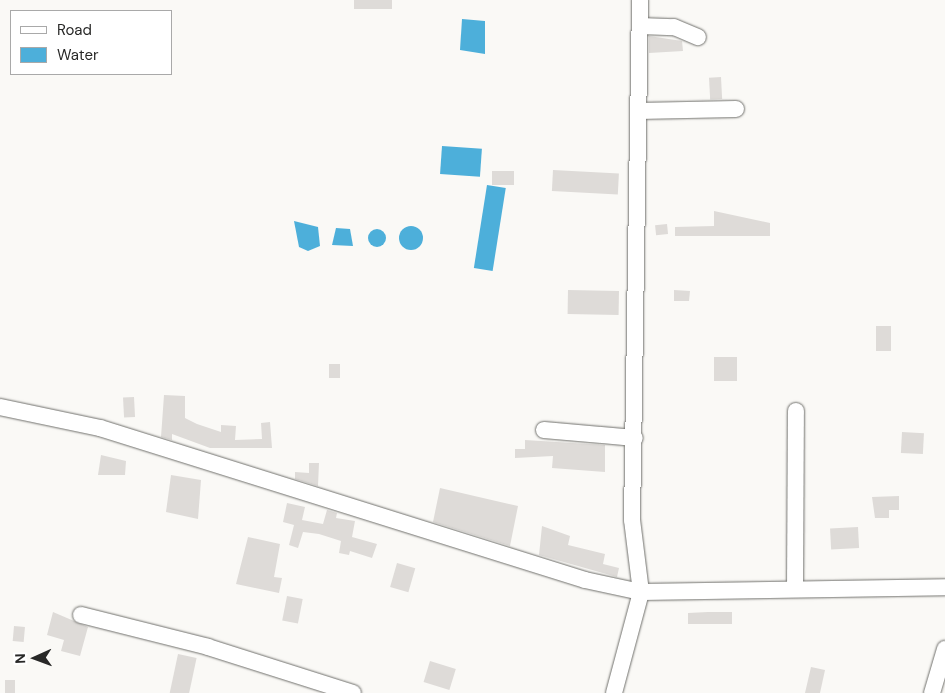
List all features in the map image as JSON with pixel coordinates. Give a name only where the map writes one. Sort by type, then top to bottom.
[{"type":"street","points":[[614,693],[641,592],[632,520],[635,438],[640,0]]},
{"type":"street","points":[[640,26],[674,27],[698,37]]},
{"type":"street","points":[[638,111],[736,110]]},
{"type":"street","points":[[0,407],[100,428],[585,580],[641,592],[945,587]]},
{"type":"street","points":[[794,588],[796,411]]},
{"type":"street","points":[[544,430],[635,438]]},
{"type":"street","points":[[81,614],[353,693]]},
{"type":"street","points":[[932,693],[945,649]]},
{"type":"water","points":[[462,19],[485,21],[485,54],[460,50]]},
{"type":"water","points":[[442,146],[482,149],[480,177],[440,174]]},
{"type":"water","points":[[487,185],[506,188],[493,271],[474,268]]},
{"type":"water","points":[[294,221],[318,227],[320,246],[308,251],[299,247]]},
{"type":"water","points":[[411,226],[416,227],[422,233],[422,243],[416,249],[411,250],[406,249],[400,243],[399,238],[400,233],[406,227]]},
{"type":"water","points":[[336,228],[350,229],[353,246],[332,245]]},
{"type":"water","points":[[377,229],[385,234],[386,238],[381,246],[377,247],[369,242],[368,238],[373,230]]},
{"type":"building","points":[[354,0],[392,0],[392,9],[354,9]]},
{"type":"building","points":[[649,36],[682,41],[683,51],[649,53]]},
{"type":"building","points":[[721,77],[722,99],[710,100],[709,78]]},
{"type":"building","points":[[553,170],[619,173],[618,194],[552,191]]},
{"type":"building","points":[[492,171],[514,171],[514,185],[492,185]]},
{"type":"building","points":[[714,211],[770,223],[770,236],[675,236],[675,227],[714,226]]},
{"type":"building","points":[[667,224],[668,234],[656,235],[655,225]]},
{"type":"building","points":[[568,290],[619,291],[619,315],[568,314]]},
{"type":"building","points":[[674,290],[690,291],[689,301],[674,301]]},
{"type":"building","points":[[876,326],[891,326],[891,351],[876,351]]},
{"type":"building","points":[[714,357],[737,357],[737,381],[714,381]]},
{"type":"building","points":[[329,364],[340,364],[340,378],[329,378]]},
{"type":"building","points":[[164,395],[185,396],[185,418],[197,424],[221,432],[221,425],[236,426],[235,440],[262,439],[261,423],[270,422],[272,448],[210,448],[172,434],[172,440],[161,437]]},
{"type":"building","points":[[134,397],[135,417],[124,418],[123,398]]},
{"type":"building","points":[[902,432],[924,433],[923,454],[901,453]]},
{"type":"building","points":[[525,440],[605,445],[605,472],[552,468],[553,456],[515,458],[515,449],[525,449]]},
{"type":"building","points":[[101,455],[126,461],[125,475],[98,475]]},
{"type":"building","points":[[309,463],[319,463],[318,486],[295,479],[295,472],[309,473]]},
{"type":"building","points":[[171,475],[201,480],[198,519],[166,512]]},
{"type":"building","points":[[440,488],[518,506],[510,546],[433,522]]},
{"type":"building","points":[[899,496],[899,510],[889,510],[889,518],[875,518],[872,497]]},
{"type":"building","points":[[287,503],[305,507],[302,520],[323,524],[327,510],[337,513],[336,518],[355,521],[352,537],[377,544],[372,558],[350,551],[349,555],[339,553],[341,541],[319,534],[303,532],[298,548],[289,545],[294,525],[283,522]]},
{"type":"building","points":[[542,526],[570,536],[568,545],[605,554],[603,564],[619,568],[617,577],[539,555]]},
{"type":"building","points":[[858,527],[859,548],[831,549],[830,528]]},
{"type":"building","points":[[248,537],[280,544],[274,577],[282,578],[279,593],[236,584]]},
{"type":"building","points":[[397,563],[415,568],[408,592],[390,587]]},
{"type":"building","points":[[287,596],[303,599],[298,624],[282,621]]},
{"type":"building","points":[[53,612],[88,627],[80,656],[61,651],[64,640],[47,635]]},
{"type":"building","points":[[732,612],[732,624],[688,624],[688,613]]},
{"type":"building","points":[[14,626],[25,627],[24,642],[13,641]]},
{"type":"building","points":[[178,654],[197,658],[189,693],[170,693]]},
{"type":"building","points":[[430,661],[456,669],[449,690],[424,682]]},
{"type":"building","points":[[811,667],[825,670],[820,693],[805,693]]},
{"type":"building","points":[[5,680],[15,680],[15,693],[5,693]]}]
